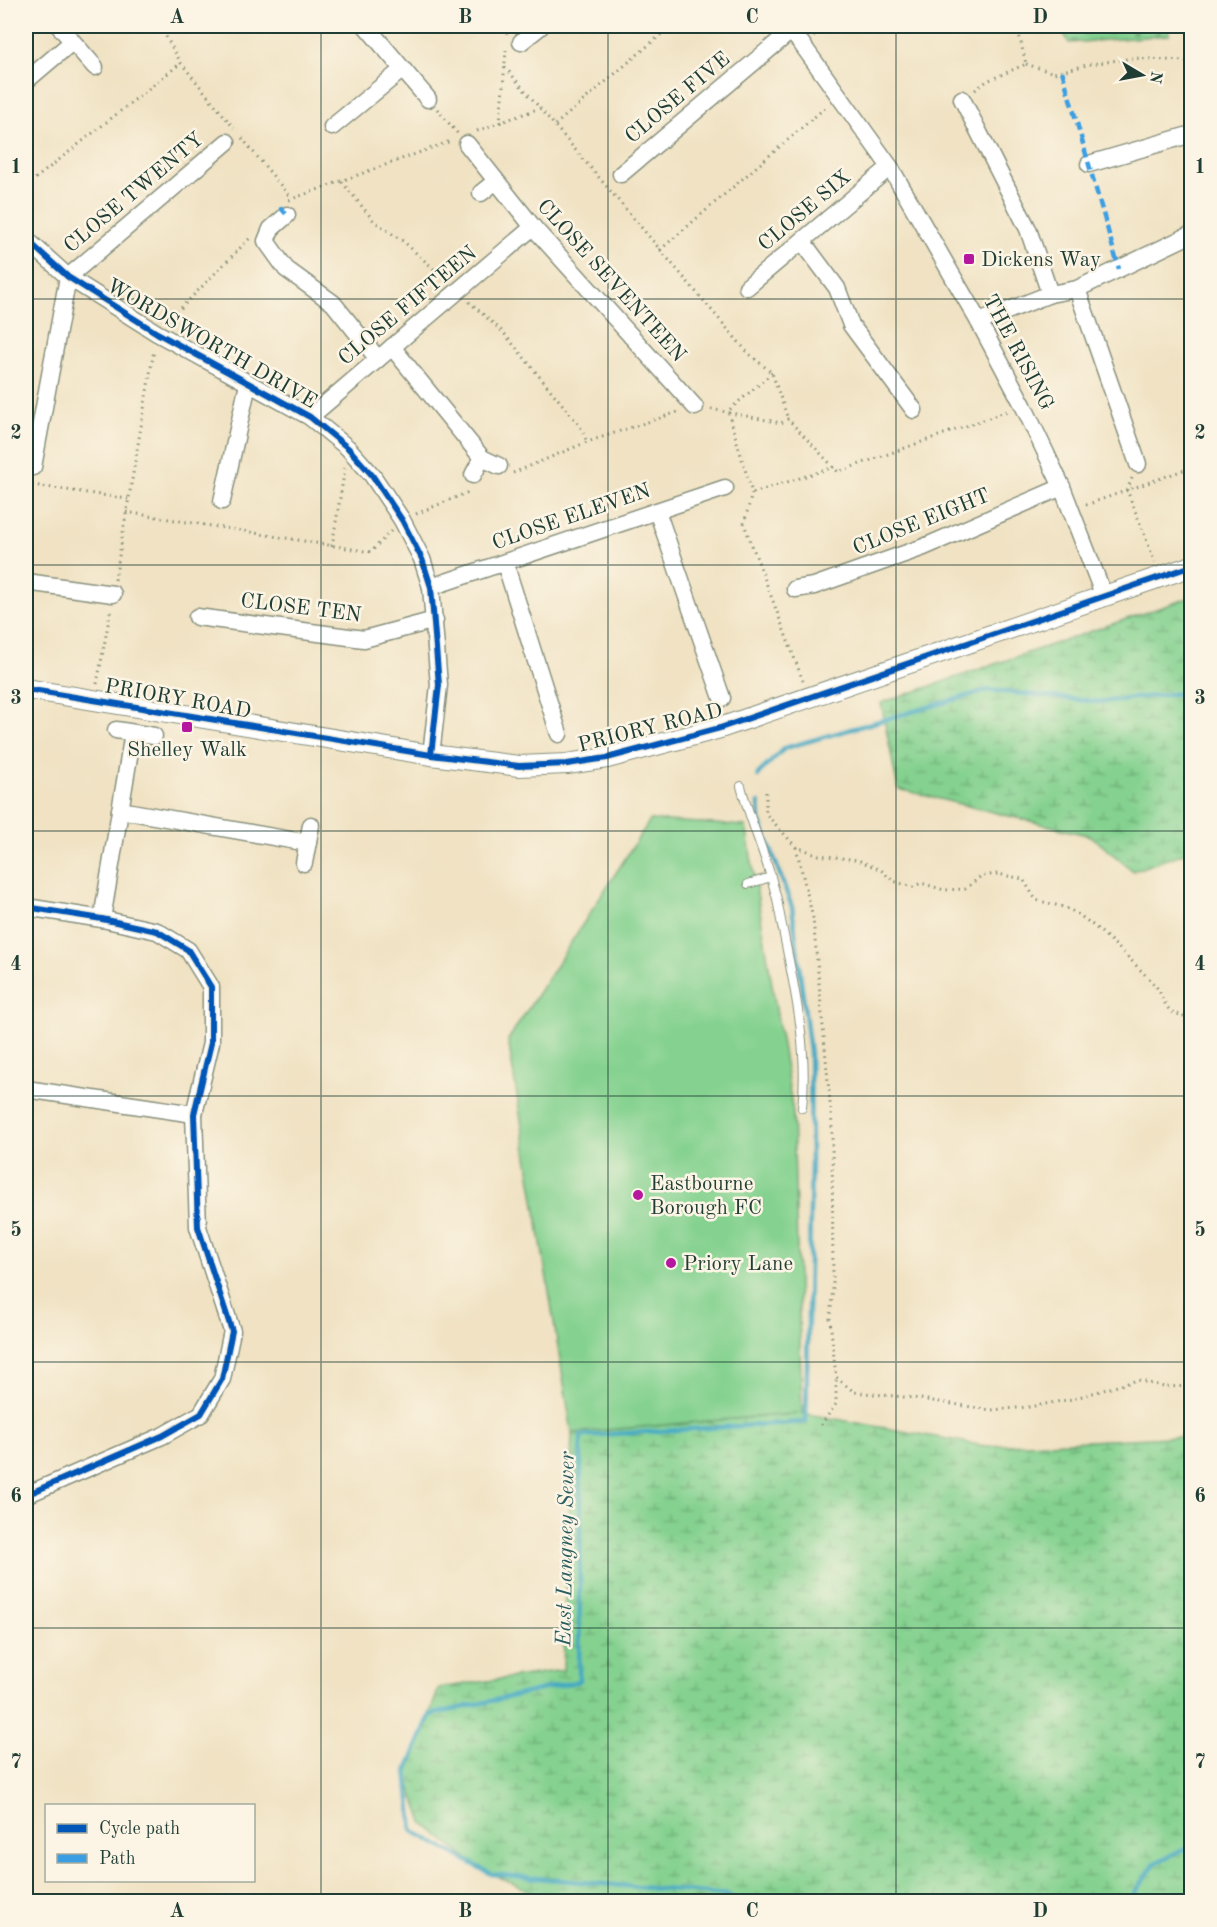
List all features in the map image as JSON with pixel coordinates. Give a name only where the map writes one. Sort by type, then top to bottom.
[{"type":"street","points":[[58,26],[95,67]]},
{"type":"street","points":[[368,26],[428,99]]},
{"type":"street","points":[[521,42],[541,26]]},
{"type":"street","name":"THE RISING","points":[[789,28],[890,167],[979,322],[1023,405],[1062,487],[1104,596]]},
{"type":"street","name":"CLOSE FIVE","points":[[621,174],[789,28]]},
{"type":"street","points":[[26,81],[72,42]]},
{"type":"street","points":[[332,127],[403,69]]},
{"type":"street","points":[[962,99],[1028,229],[1050,294]]},
{"type":"street","points":[[1089,164],[1191,134]]},
{"type":"street","name":"CLOSE TWENTY","points":[[68,277],[227,142]]},
{"type":"street","name":"CLOSE SEVENTEEN","points":[[467,144],[533,227],[695,407]]},
{"type":"street","name":"CLOSE SIX","points":[[747,287],[890,167]]},
{"type":"street","points":[[481,193],[496,181]]},
{"type":"street","points":[[287,215],[272,229],[266,241],[276,269],[286,269],[333,303],[378,359]]},
{"type":"street","name":"CLOSE FIFTEEN","points":[[310,417],[533,227]]},
{"type":"street","points":[[979,322],[1050,294],[1077,289],[1191,234]]},
{"type":"street","name":"WORDSWORTH DRIVE","points":[[26,239],[68,277],[157,333],[310,417],[348,448],[372,475],[402,520],[422,559],[431,587],[439,685],[431,755]]},
{"type":"street","points":[[802,241],[837,288],[851,326],[914,410]]},
{"type":"street","points":[[33,467],[68,277]]},
{"type":"street","points":[[1077,289],[1138,464]]},
{"type":"street","points":[[392,347],[482,458],[505,470]]},
{"type":"street","points":[[222,501],[248,384]]},
{"type":"street","points":[[476,481],[482,458]]},
{"type":"street","name":"CLOSE EIGHT","points":[[795,589],[814,586],[924,547],[1062,487]]},
{"type":"street","name":"CLOSE ELEVEN","points":[[431,587],[725,488]]},
{"type":"street","points":[[657,511],[722,698]]},
{"type":"street","points":[[505,563],[559,734]]},
{"type":"street","name":"PRIORY ROAD","points":[[26,689],[431,755],[519,766],[567,764],[597,759],[720,728],[1191,566]]},
{"type":"street","points":[[26,582],[113,594]]},
{"type":"street","name":"CLOSE TEN","points":[[197,617],[364,639],[435,620]]},
{"type":"street","points":[[116,730],[154,736]]},
{"type":"street","points":[[102,919],[133,733]]},
{"type":"street","points":[[120,810],[308,843]]},
{"type":"street","points":[[304,862],[311,825]]},
{"type":"street","points":[[26,907],[102,919],[157,931],[188,951],[211,987],[211,1043],[194,1114],[198,1227],[232,1331],[222,1379],[201,1414],[162,1436],[26,1495]]},
{"type":"street","points":[[26,1089],[194,1114]]},
{"type":"lane","points":[[741,786],[746,807],[760,839],[779,910],[803,1051],[802,1108]]},
{"type":"lane","points":[[748,884],[771,877]]},
{"type":"path","points":[[166,26],[161,26],[181,63],[291,198]]},
{"type":"path","points":[[555,125],[671,26]]},
{"type":"path","points":[[1017,26],[1026,64]]},
{"type":"path","points":[[962,99],[987,81],[1026,64],[1054,73],[1091,64],[1133,58],[1184,61],[1191,64]]},
{"type":"path","points":[[26,186],[181,63]]},
{"type":"path","points":[[540,108],[500,123],[505,67],[555,125],[748,353],[772,373],[788,419],[838,472],[1023,405]]},
{"type":"path","points":[[660,250],[838,96]]},
{"type":"path","points":[[428,99],[467,144]]},
{"type":"path","points":[[342,182],[374,222],[404,242],[503,332],[580,426],[587,442]]},
{"type":"path","points":[[729,411],[772,373]]},
{"type":"path","points":[[505,470],[695,407],[729,411],[782,423],[788,419]]},
{"type":"path","points":[[729,411],[752,493],[744,524],[808,697]]},
{"type":"path","points":[[332,546],[348,448]]},
{"type":"path","points":[[1138,464],[1127,490],[1161,577]]},
{"type":"path","points":[[752,493],[834,467]]},
{"type":"path","points":[[1070,511],[1191,467]]},
{"type":"path","points":[[126,512],[371,552],[402,520],[476,481]]},
{"type":"path","points":[[26,484],[128,499]]},
{"type":"path","points":[[766,792],[766,814],[796,848],[813,918],[832,1124],[833,1287],[830,1319],[836,1377],[836,1404],[821,1425]]},
{"type":"path","points":[[796,848],[819,855],[858,860],[881,870],[893,881],[913,887],[921,883],[944,890],[965,889],[981,876],[998,874],[1023,879],[1036,900],[1067,909],[1086,920],[1156,985],[1167,1009],[1182,1015],[1191,1034]]},
{"type":"path","points":[[836,1377],[854,1392],[914,1398],[991,1410],[1029,1407],[1072,1399],[1137,1380],[1164,1387],[1191,1386]]},
{"type":"green space","points":[[1060,26],[1168,26],[1169,35],[1069,43]]},
{"type":"green space","points":[[1191,597],[1191,851],[1133,871],[1091,836],[898,789],[881,703]]},
{"type":"green space","name":"Priory Lane","points":[[650,820],[746,826],[793,1112],[802,1413],[572,1433],[508,1040]]},
{"type":"green space","points":[[802,1413],[986,1446],[1191,1436],[1191,1901],[549,1901],[475,1865],[423,1823],[407,1776],[439,1688],[563,1670],[572,1433]]},
{"type":"waterway","name":"East Langney Sewer","points":[[758,776],[785,748],[988,690],[1098,702],[1192,692]]},
{"type":"waterway","name":"East Langney Sewer","points":[[740,1902],[728,1895],[491,1874],[413,1831],[407,1771],[430,1715],[579,1681],[581,1436],[806,1422],[811,1161],[810,1053],[792,907],[760,820],[759,803]]},
{"type":"waterway","points":[[1129,1902],[1155,1863],[1192,1845]]},
{"type":"marked path","points":[[1062,71],[1119,269]]},
{"type":"marked path","points":[[280,207],[287,215]]},
{"type":"cycle path","points":[[26,239],[68,277],[157,333],[310,417],[348,448],[372,475],[402,520],[422,559],[431,587],[439,685],[431,755]]},
{"type":"cycle path","points":[[26,689],[431,755],[519,766],[567,764],[607,758],[720,728],[1192,566]]},
{"type":"cycle path","points":[[26,907],[102,919],[157,931],[188,950],[211,987],[211,1043],[194,1114],[198,1227],[232,1331],[222,1379],[201,1414],[162,1436],[26,1495]]},
{"type":"place","name":"Dickens Way","points":[[969,259]]},
{"type":"place","name":"Shelley Walk","points":[[187,727]]},
{"type":"place","name":"Eastbourne Borough FC","points":[[638,1195]]},
{"type":"place","name":"Priory Lane","points":[[671,1263]]}]
